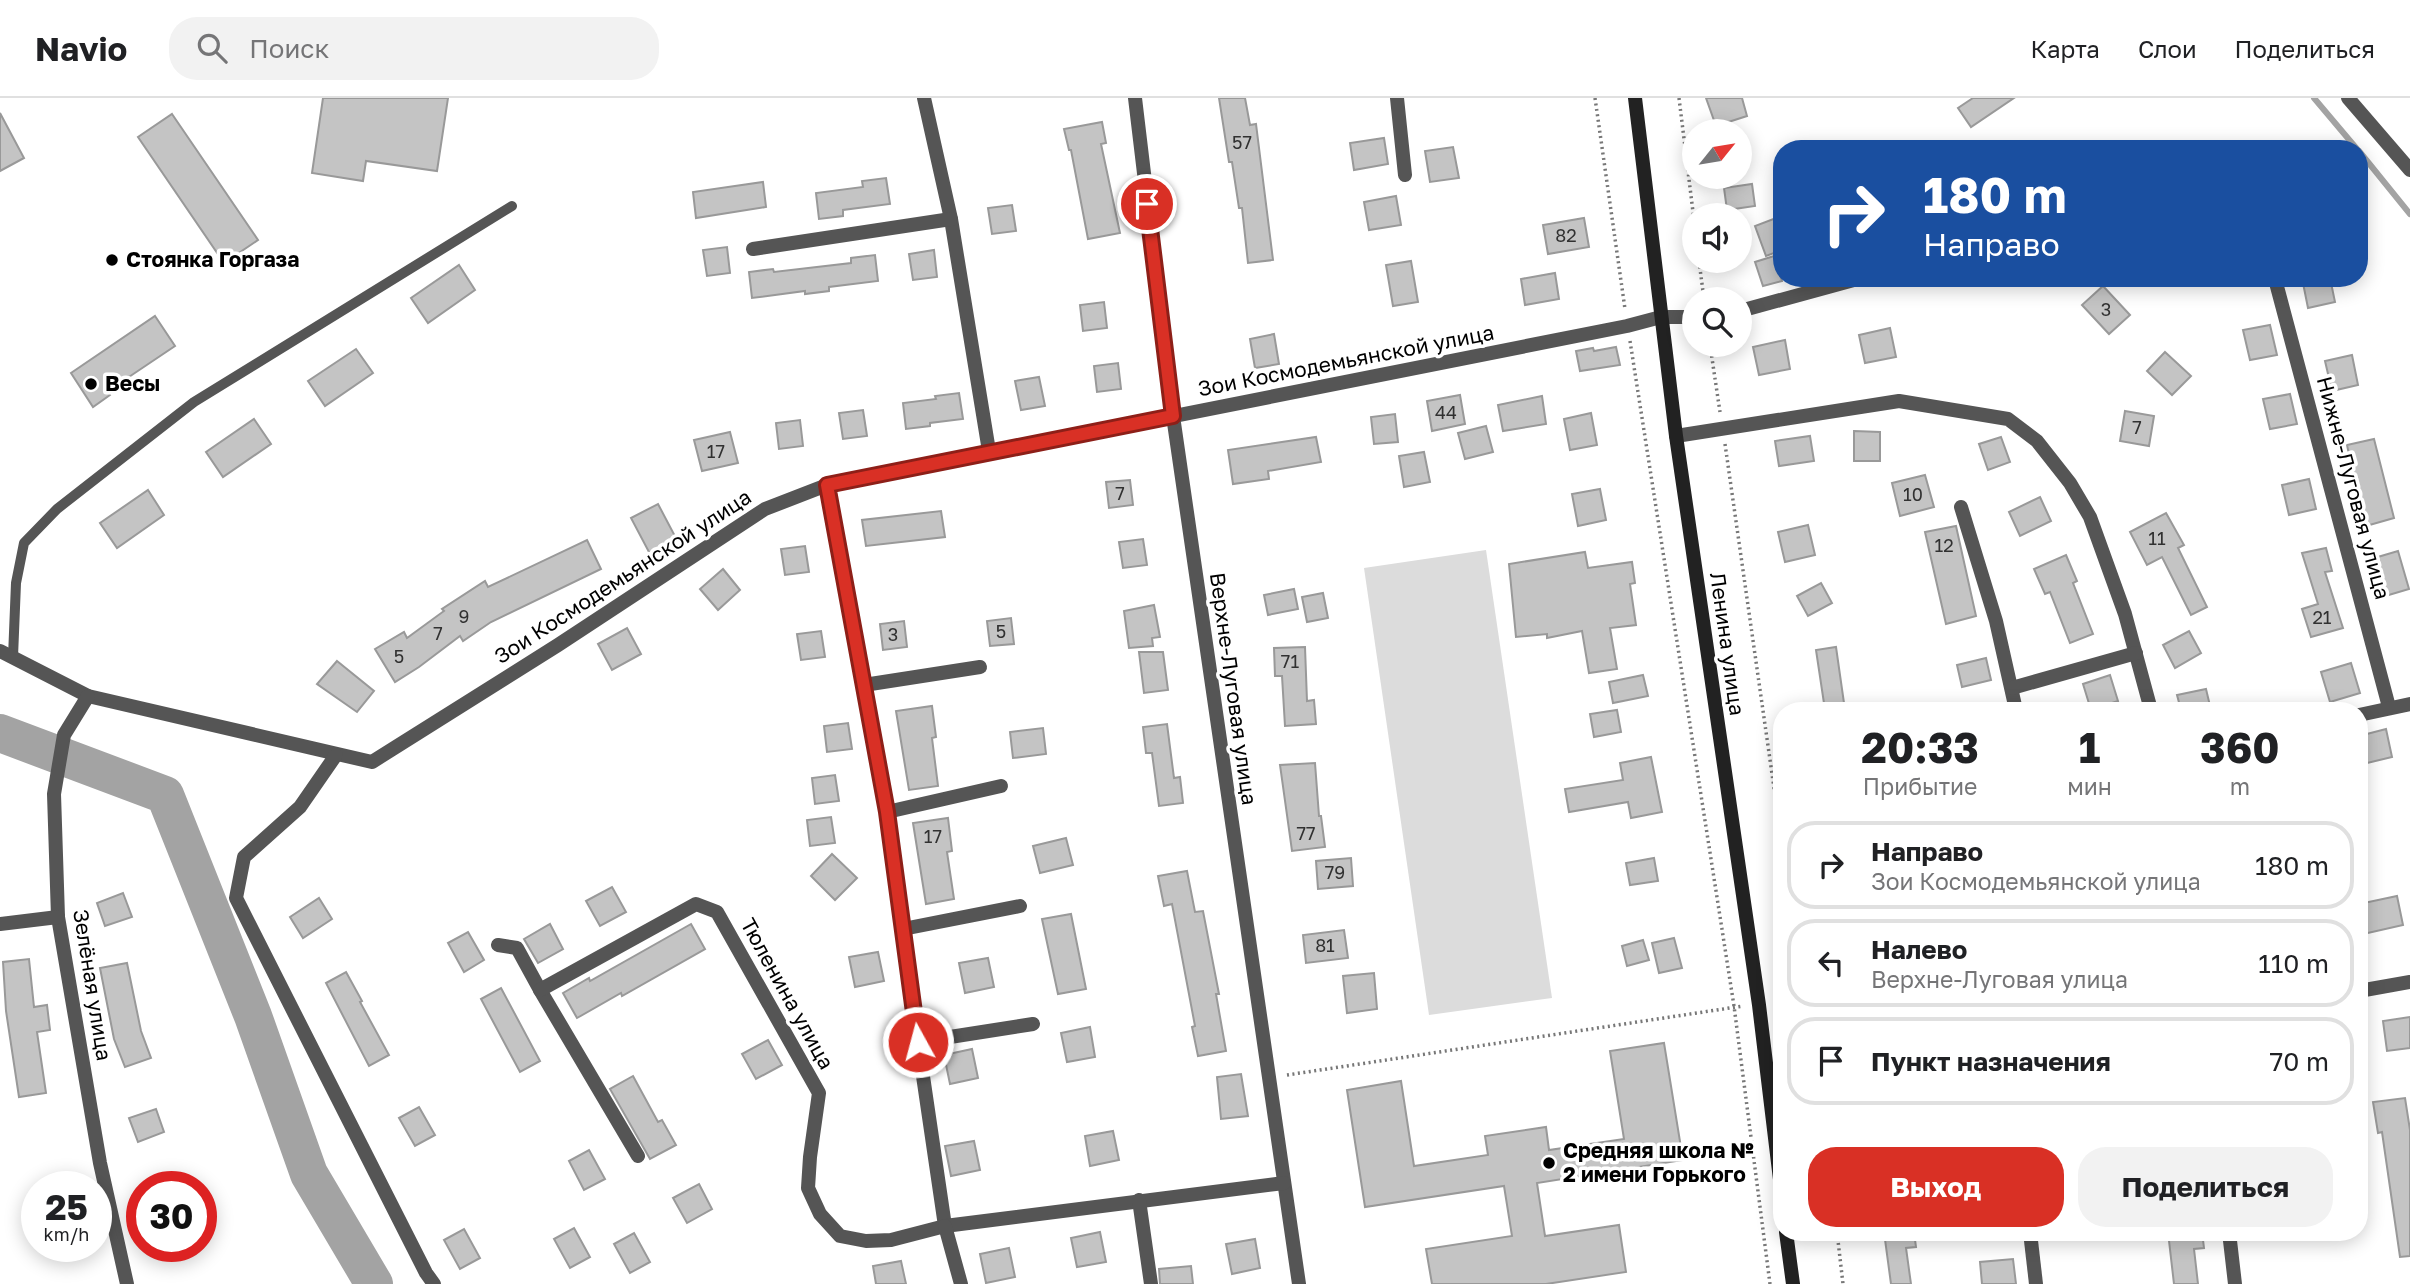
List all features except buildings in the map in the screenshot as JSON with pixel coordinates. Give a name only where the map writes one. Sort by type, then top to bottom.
[{"type":"main road","name":"Ленина улица","points":[[1635,98],[1676,436],[1759,1005],[1773,1072]]},
{"type":"main road","points":[[1787,1241],[1793,1284]]},
{"type":"street","points":[[924,98],[951,219],[989,451]]},
{"type":"street","name":"Верхне-Луговая улица","points":[[1135,98],[1173,416],[1299,1284]]},
{"type":"street","points":[[1396,98],[1405,175]]},
{"type":"street","points":[[2348,98],[2410,170]]},
{"type":"street","points":[[754,249],[951,219]]},
{"type":"street","points":[[1752,308],[1828,287]]},
{"type":"street","name":"Нижне-Луговая улица","points":[[2277,287],[2389,707]]},
{"type":"street","name":"Зои Космодемьянской улица","points":[[6,654],[88,696],[372,762],[558,645],[765,509],[827,485],[1627,326],[1661,317],[1682,317]]},
{"type":"street","points":[[1676,436],[1899,401],[2008,419],[2037,441],[2070,483],[2090,517],[2125,614],[2149,702]]},
{"type":"street","points":[[827,485],[887,812],[945,1226],[961,1284]]},
{"type":"street","points":[[1961,507],[1996,621],[2015,702]]},
{"type":"street","points":[[2012,688],[2136,653]]},
{"type":"street","points":[[864,685],[980,667]]},
{"type":"street","name":"Зелёная улица","points":[[88,696],[64,736],[54,794],[58,917],[100,1163],[127,1284]]},
{"type":"street","points":[[2368,713],[2410,704]]},
{"type":"street","points":[[336,755],[300,807],[244,857],[236,898],[434,1284]]},
{"type":"street","points":[[887,812],[1001,786]]},
{"type":"street","name":"Тюленина улица","points":[[540,990],[696,904],[717,912],[819,1093],[808,1188],[820,1214],[840,1236],[866,1241],[891,1240],[945,1226],[1284,1183]]},
{"type":"street","points":[[903,929],[1020,906]]},
{"type":"street","points":[[0,924],[58,917]]},
{"type":"street","points":[[498,945],[517,948],[638,1156]]},
{"type":"street","points":[[2368,989],[2410,982]]},
{"type":"street","points":[[918,1042],[1033,1024]]},
{"type":"street","points":[[1139,1200],[1151,1284]]},
{"type":"street","points":[[2031,1241],[2036,1284]]},
{"type":"street","points":[[2230,1241],[2235,1284]]},
{"type":"lane","name":"Зои Космодемьянской улица","points":[[6,654],[24,543],[57,509],[194,402],[512,206]]},
{"type":"path","points":[[1595,98],[1627,326],[1734,1006],[1770,1284]]},
{"type":"path","points":[[1679,98],[1692,203]]},
{"type":"path","points":[[1712,357],[1773,781]]},
{"type":"path","points":[[1267,1077],[1734,1006],[1759,1005]]},
{"type":"path","points":[[1838,1241],[1843,1284]]},
{"type":"shaded area","points":[[1486,550],[1552,998],[1429,1015],[1364,568]]},
{"type":"waterway","points":[[2314,98],[2349,140]]},
{"type":"waterway","points":[[2368,162],[2410,214]]},
{"type":"waterway","points":[[0,733],[165,795],[253,1016],[309,1174],[374,1284]]},
{"type":"place","name":"Стоянка Горгаза","points":[[112,260]]},
{"type":"place","name":"Весы","points":[[91,384]]},
{"type":"place","name":"Средняя школа № 2 имени Горького","points":[[1549,1163]]},
{"type":"route","points":[[918,1042],[887,812],[827,485],[1173,416],[1147,204]]}]
